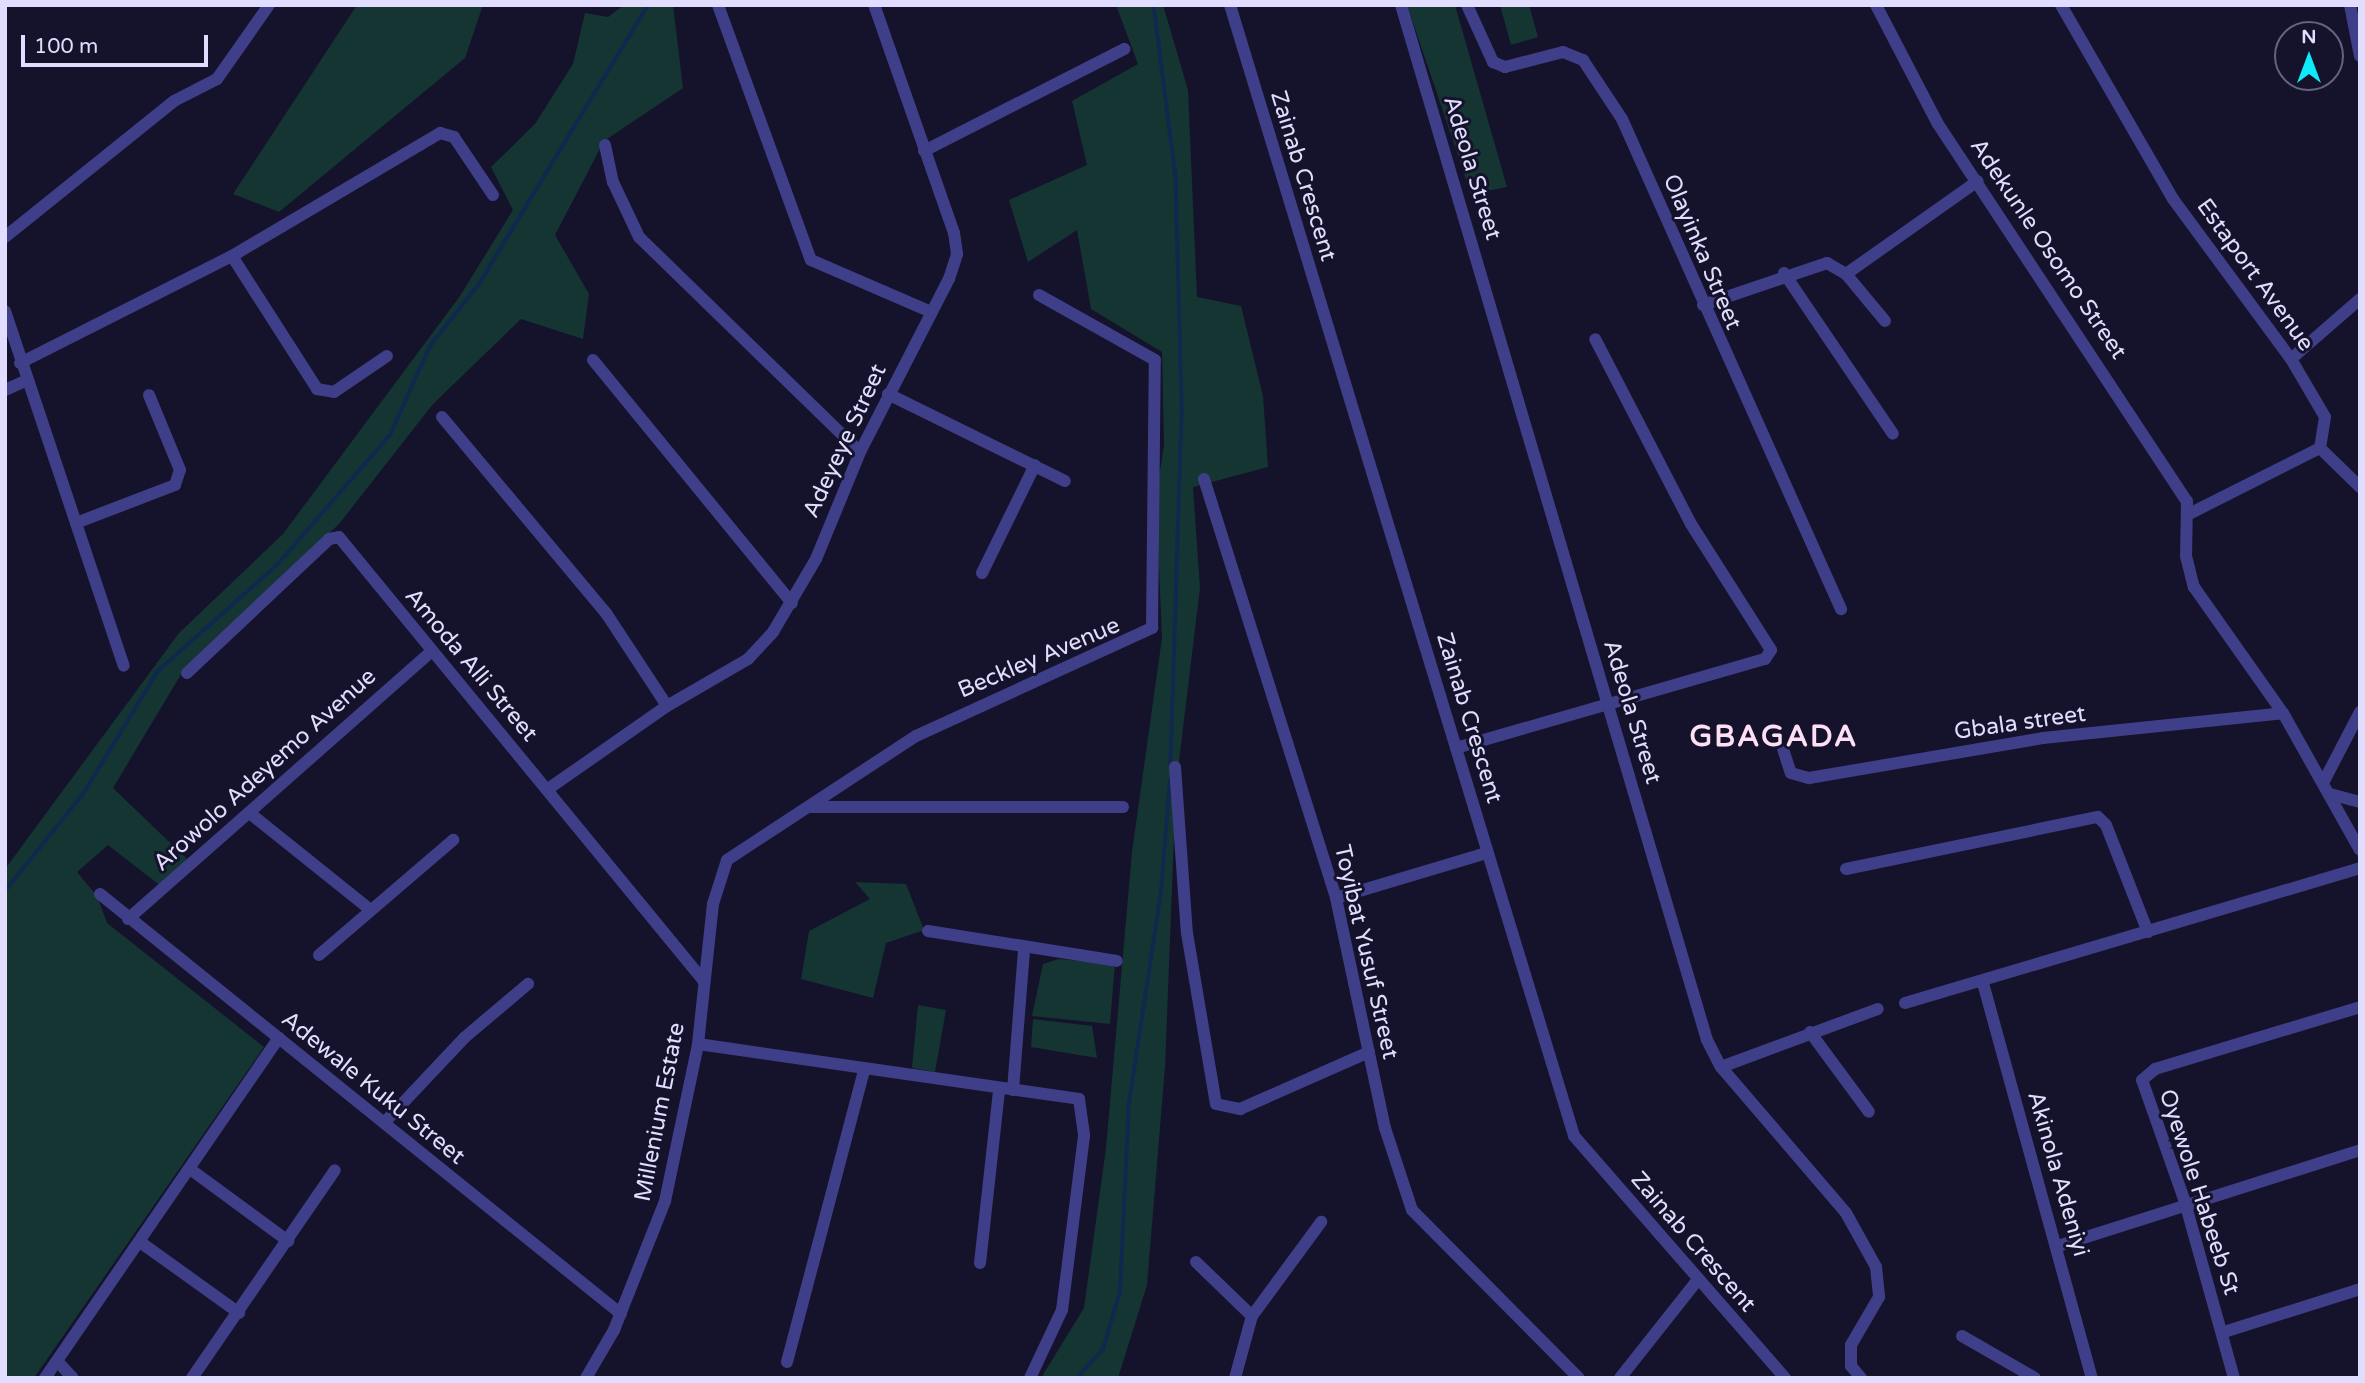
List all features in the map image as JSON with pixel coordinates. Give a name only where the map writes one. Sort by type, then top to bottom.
[{"type":"street","points":[[5,237],[174,101],[217,79],[269,5]]},
{"type":"street","points":[[718,5],[811,260],[931,312]]},
{"type":"street","name":"Zainab Crescent","points":[[1230,5],[1574,1136],[1696,1281],[1785,1378]]},
{"type":"street","name":"Adeola Street","points":[[1401,5],[1707,1040],[1721,1067],[1863,1236],[1879,1278],[1879,1297],[1851,1345],[1852,1366],[1861,1378]]},
{"type":"street","name":"Olayinka Street","points":[[1467,5],[1488,53],[1505,68],[1563,52],[1583,60],[1622,119],[1841,608]]},
{"type":"street","name":"Adekunle Osomo Street","points":[[1875,5],[1910,77],[2110,380],[2189,514]]},
{"type":"street","name":"Estaport Avenue","points":[[2061,5],[2173,199],[2291,359],[2325,417],[2320,448]]},
{"type":"street","points":[[2350,5],[2360,57]]},
{"type":"street","name":"Adeyeye Street","points":[[548,789],[667,706],[748,659],[792,603],[860,452],[931,312],[957,254],[877,7]]},
{"type":"street","points":[[924,151],[1125,49]]},
{"type":"street","points":[[20,363],[232,256],[440,134],[454,137],[493,195]]},
{"type":"street","points":[[605,145],[613,182],[639,237],[860,452]]},
{"type":"street","points":[[1846,274],[1978,181]]},
{"type":"street","points":[[232,256],[317,389],[334,391],[387,356]]},
{"type":"street","points":[[1703,305],[1784,273],[1827,263],[1846,274],[1885,321]]},
{"type":"street","points":[[1784,273],[1893,435]]},
{"type":"street","name":"Beckley Avenue","points":[[741,848],[927,730],[1152,628],[1155,360],[1039,295]]},
{"type":"street","points":[[2291,359],[2360,299]]},
{"type":"street","points":[[5,312],[25,381],[124,666]]},
{"type":"street","points":[[1456,748],[1608,708],[1765,659],[1771,650],[1690,524],[1595,339]]},
{"type":"street","points":[[593,360],[792,603]]},
{"type":"street","points":[[5,390],[25,381]]},
{"type":"street","points":[[888,394],[1065,481]]},
{"type":"street","points":[[76,523],[175,485],[180,470],[149,396]]},
{"type":"street","points":[[442,417],[606,613],[667,706]]},
{"type":"street","points":[[2360,487],[2320,448],[2189,514],[2186,556],[2194,587],[2283,713],[2360,850]]},
{"type":"street","points":[[982,573],[1035,465]]},
{"type":"street","name":"Toyibat Yusuf Street","points":[[1204,479],[1335,898],[1369,1052],[1412,1210],[1579,1378]]},
{"type":"street","name":"Amoda Alli Street","points":[[187,673],[334,536],[548,789],[703,981]]},
{"type":"street","name":"Arowolo Adeyemo Avenue","points":[[128,919],[252,815],[431,652]]},
{"type":"street","points":[[2327,788],[2360,712]]},
{"type":"street","name":"Gbala street","points":[[1783,749],[1791,773],[1808,778],[2043,738],[2283,713]]},
{"type":"street","points":[[1175,766],[1187,933],[1216,1104],[1240,1109],[1369,1052]]},
{"type":"street","points":[[2327,788],[2360,802]]},
{"type":"street","points":[[809,807],[1124,807]]},
{"type":"street","points":[[252,815],[367,907]]},
{"type":"street","points":[[1846,869],[2098,817],[2106,825],[2148,932]]},
{"type":"street","points":[[318,956],[367,907],[384,902],[453,840]]},
{"type":"street","name":"Millenium Estate","points":[[586,1378],[621,1314],[665,1201],[698,1044],[703,981],[717,878],[741,848]]},
{"type":"street","points":[[1335,898],[1487,853]]},
{"type":"street","points":[[1905,1003],[1983,983],[2360,868]]},
{"type":"street","name":"Adewale Kuku Street","points":[[100,894],[621,1314]]},
{"type":"street","points":[[928,931],[1024,951],[1117,961]]},
{"type":"street","points":[[1013,1090],[1024,951]]},
{"type":"street","name":"Akinola Adeniyi","points":[[1983,983],[2058,1246],[2092,1378]]},
{"type":"street","points":[[384,1123],[464,1038],[528,984]]},
{"type":"street","name":"Oyewole Habeeb St","points":[[2234,1378],[2224,1332],[2185,1202],[2142,1080],[2155,1069],[2360,1007]]},
{"type":"street","points":[[1721,1067],[1878,1009]]},
{"type":"street","points":[[1810,1032],[1869,1112]]},
{"type":"street","points":[[46,1378],[279,1038]]},
{"type":"street","points":[[698,1044],[864,1071],[1079,1100],[1085,1111],[1062,1310],[1030,1378]]},
{"type":"street","points":[[787,1362],[864,1071]]},
{"type":"street","points":[[980,1264],[999,1090]]},
{"type":"street","points":[[2058,1246],[2185,1202],[2360,1150]]},
{"type":"street","points":[[190,1169],[288,1241]]},
{"type":"street","points":[[192,1378],[335,1170]]},
{"type":"street","points":[[1235,1378],[1252,1316],[1321,1222]]},
{"type":"street","points":[[140,1242],[239,1313]]},
{"type":"street","points":[[1196,1262],[1252,1316]]},
{"type":"street","points":[[1620,1378],[1696,1281]]},
{"type":"street","points":[[2224,1332],[2360,1289]]},
{"type":"street","points":[[1962,1336],[2035,1378]]},
{"type":"street","points":[[57,1361],[74,1378]]},
{"type":"green space","points":[[357,5],[483,5],[465,58],[279,212],[233,194]]},
{"type":"green space","points":[[624,5],[673,5],[683,88],[604,141],[555,235],[589,294],[583,339],[521,319],[433,404],[339,524],[183,671],[113,788],[187,859],[162,887],[108,845],[77,872],[97,896],[107,923],[264,1047],[34,1378],[5,1378],[5,869],[179,633],[283,534],[460,296],[513,210],[491,167],[535,124],[573,64],[585,13],[608,17]]},
{"type":"green space","points":[[1116,5],[1163,5],[1188,90],[1197,297],[1241,306],[1263,396],[1268,467],[1193,487],[1200,588],[1176,786],[1165,1067],[1147,1285],[1118,1378],[1041,1378],[1084,1308],[1106,1148],[1132,852],[1162,638],[1156,497],[1164,445],[1162,352],[1091,309],[1077,230],[1028,262],[1009,200],[1087,165],[1072,101],[1138,64]]},
{"type":"green space","points":[[1407,5],[1455,5],[1507,187],[1471,194]]},
{"type":"green space","points":[[1500,5],[1529,5],[1538,37],[1511,45]]},
{"type":"green space","points":[[855,882],[906,884],[924,930],[886,943],[873,998],[801,979],[809,931],[870,899]]},
{"type":"green space","points":[[1059,959],[1115,964],[1110,1024],[1032,1016],[1043,964]]},
{"type":"green space","points":[[918,1005],[946,1010],[935,1072],[912,1068]]},
{"type":"green space","points":[[1033,1019],[1092,1026],[1097,1058],[1031,1047]]},
{"type":"waterway","points":[[5,891],[83,794],[158,671],[277,565],[390,435],[430,346],[479,284],[648,5]]},
{"type":"waterway","points":[[1154,5],[1176,176],[1182,413],[1171,765]]},
{"type":"waterway","points":[[1077,1378],[1103,1349],[1120,1292],[1129,1103],[1161,891],[1170,780]]},
{"type":"district","name":"GBAGADA","points":[[1774,737]]}]
